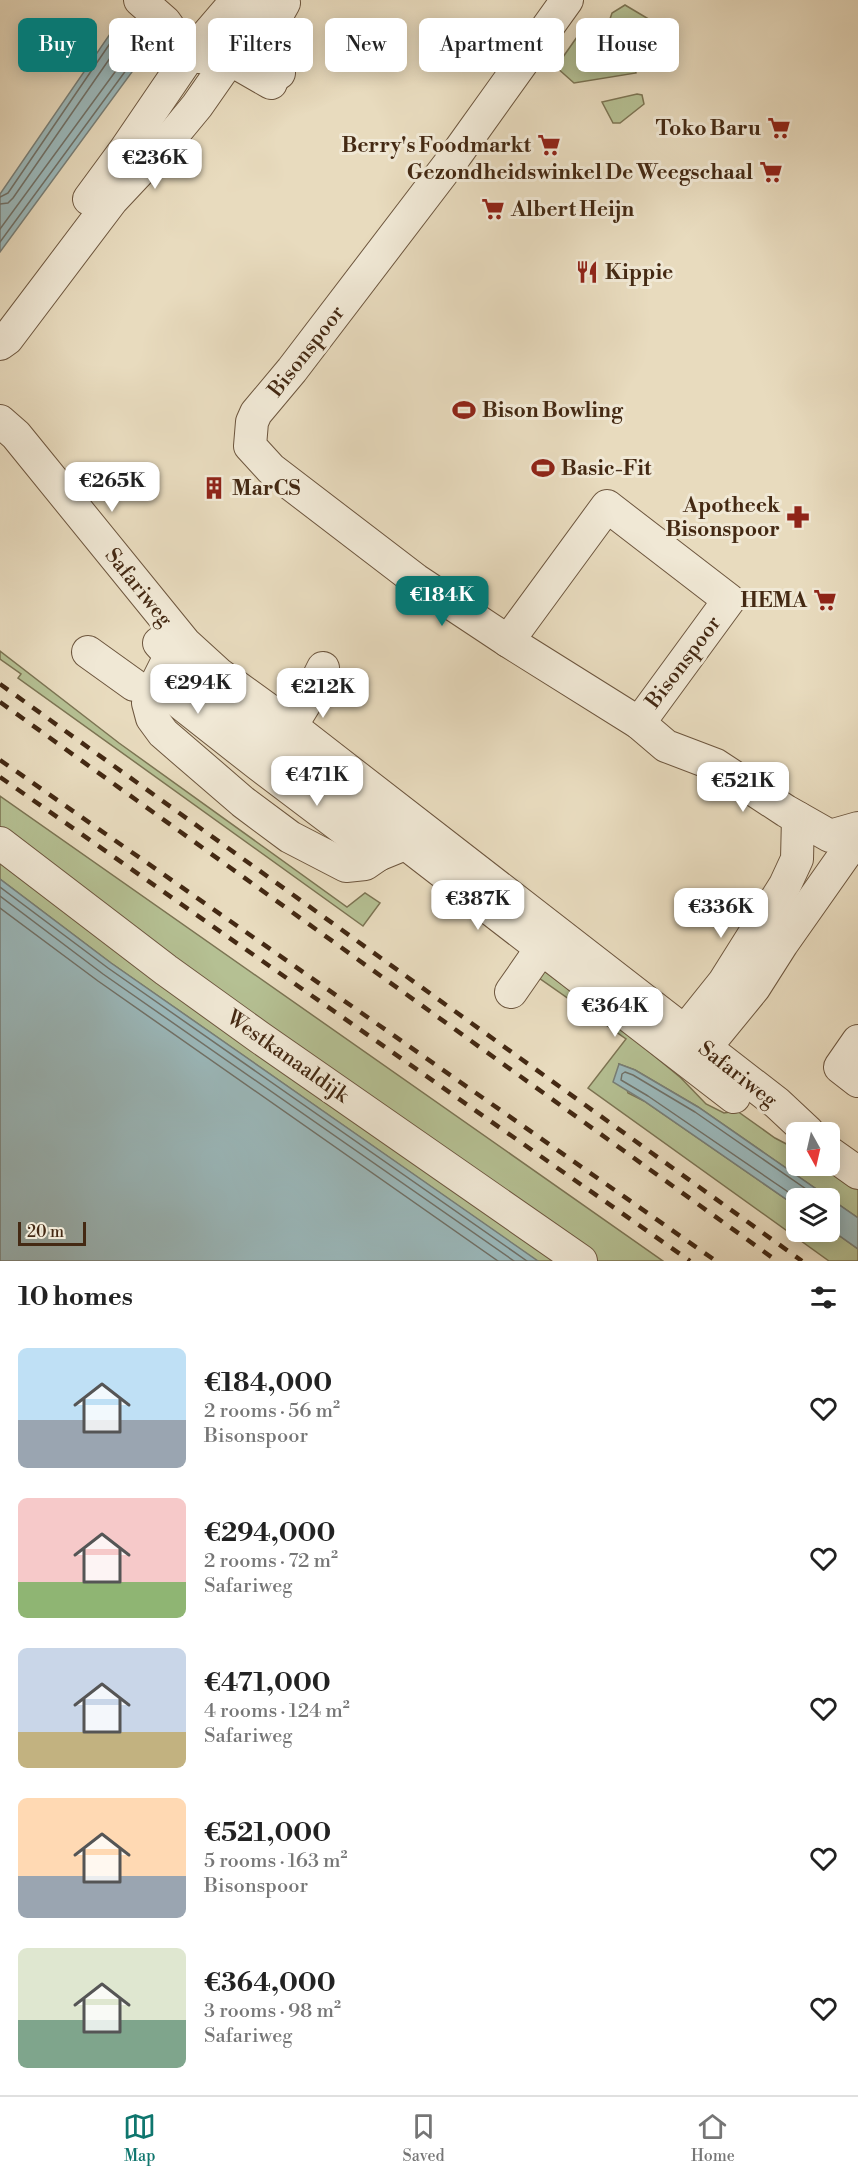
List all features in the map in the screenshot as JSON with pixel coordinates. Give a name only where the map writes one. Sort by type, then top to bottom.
[{"type":"street","points":[[140,0],[160,18]]},
{"type":"street","points":[[222,18],[237,0]]},
{"type":"street","points":[[234,18],[248,0]]},
{"type":"street","points":[[258,18],[271,0]]},
{"type":"street","points":[[270,85],[267,51],[271,26],[287,0]]},
{"type":"street","name":"Bisonspoor","points":[[567,0],[456,154],[292,370],[256,413],[252,422],[250,446],[271,469],[416,580],[639,723],[666,746],[716,765],[798,819],[830,836],[858,828]]},
{"type":"street","points":[[196,48],[208,35]]},
{"type":"street","points":[[0,319],[126,150],[178,72]]},
{"type":"street","points":[[0,344],[7,339],[112,200],[173,135],[222,72]]},
{"type":"street","points":[[250,72],[270,85]]},
{"type":"street","points":[[173,135],[198,122],[229,89],[270,85]]},
{"type":"street","name":"Safariweg","points":[[0,421],[16,435],[179,651],[191,678],[273,722],[404,844],[550,942],[689,1046],[777,1103],[797,1122]]},
{"type":"street","name":"Safariweg","points":[[0,435],[4,444],[69,532],[134,615],[179,651]]},
{"type":"street","name":"Bisonspoor","points":[[508,641],[607,506],[729,600],[649,706],[639,723]]},
{"type":"street","points":[[145,684],[179,651]]},
{"type":"street","points":[[88,652],[145,684],[259,765],[404,844]]},
{"type":"street","points":[[145,684],[152,718],[163,733],[243,802],[290,837],[346,867],[365,864],[404,844]]},
{"type":"street","points":[[689,1046],[724,982],[785,885],[797,859],[798,819]]},
{"type":"street","points":[[689,1046],[754,988],[858,836]]},
{"type":"street","name":"Westkanaaldijk","points":[[0,843],[184,983],[581,1261]]},
{"type":"street","points":[[511,992],[536,956],[550,942]]},
{"type":"street","points":[[858,1041],[840,1067],[858,1081]]},
{"type":"street","name":"Safariweg","points":[[689,1046],[765,1119],[786,1131]]},
{"type":"street","points":[[840,1160],[858,1173]]},
{"type":"green space","points":[[625,5],[647,18],[610,18],[612,13]]},
{"type":"green space","points":[[576,38],[576,72],[636,73],[574,83],[562,72],[564,72],[564,56]]},
{"type":"green space","points":[[637,94],[642,95],[644,104],[620,123],[613,123],[602,102]]},
{"type":"green space","points":[[0,651],[119,743],[347,907],[365,893],[380,903],[363,926],[18,678],[21,674],[0,659]]},
{"type":"green space","points":[[0,796],[663,1261],[591,1261],[0,835]]},
{"type":"green space","points":[[0,851],[571,1261],[537,1261],[111,963],[0,879]]},
{"type":"green space","points":[[544,971],[618,1026],[681,1078],[706,1104],[724,1113],[737,1111],[786,1144],[786,1168],[698,1107],[635,1070],[619,1064],[628,1093],[644,1101],[786,1199],[786,1230],[588,1088],[626,1039],[539,978]]},
{"type":"green space","points":[[797,1176],[838,1176],[858,1189],[858,1218],[840,1206],[840,1188],[815,1188]]},
{"type":"green space","points":[[840,1236],[858,1249],[858,1261],[829,1261],[803,1242],[840,1242]]},
{"type":"water","points":[[109,35],[109,72],[132,72],[0,252],[0,194],[84,72],[97,72],[97,53]]},
{"type":"water","points":[[0,879],[111,963],[538,1261],[0,1261]]},
{"type":"water","points":[[619,1064],[635,1070],[698,1107],[786,1168],[786,1176],[797,1176],[815,1188],[786,1188],[786,1199],[613,1082]]},
{"type":"water","points":[[840,1206],[858,1218],[858,1249],[840,1236]]},
{"type":"railway","points":[[0,684],[802,1261]]},
{"type":"railway","points":[[0,702],[777,1261]]},
{"type":"railway","points":[[0,760],[716,1261]]},
{"type":"railway","points":[[0,777],[690,1261]]},
{"type":"place","name":"Toko Baru","points":[[779,128]]},
{"type":"place","name":"Berry's Foodmarkt","points":[[549,145]]},
{"type":"place","name":"Gezondheidswinkel De Weegschaal","points":[[771,172]]},
{"type":"place","name":"Albert Heijn","points":[[493,209]]},
{"type":"place","name":"Kippie","points":[[587,272]]},
{"type":"place","name":"Bison Bowling","points":[[464,410]]},
{"type":"place","name":"Basic-Fit","points":[[543,468]]},
{"type":"place","name":"MarCS","points":[[214,488]]},
{"type":"place","name":"Apotheek Bisonspoor","points":[[798,517]]},
{"type":"place","name":"HEMA","points":[[825,600]]}]
